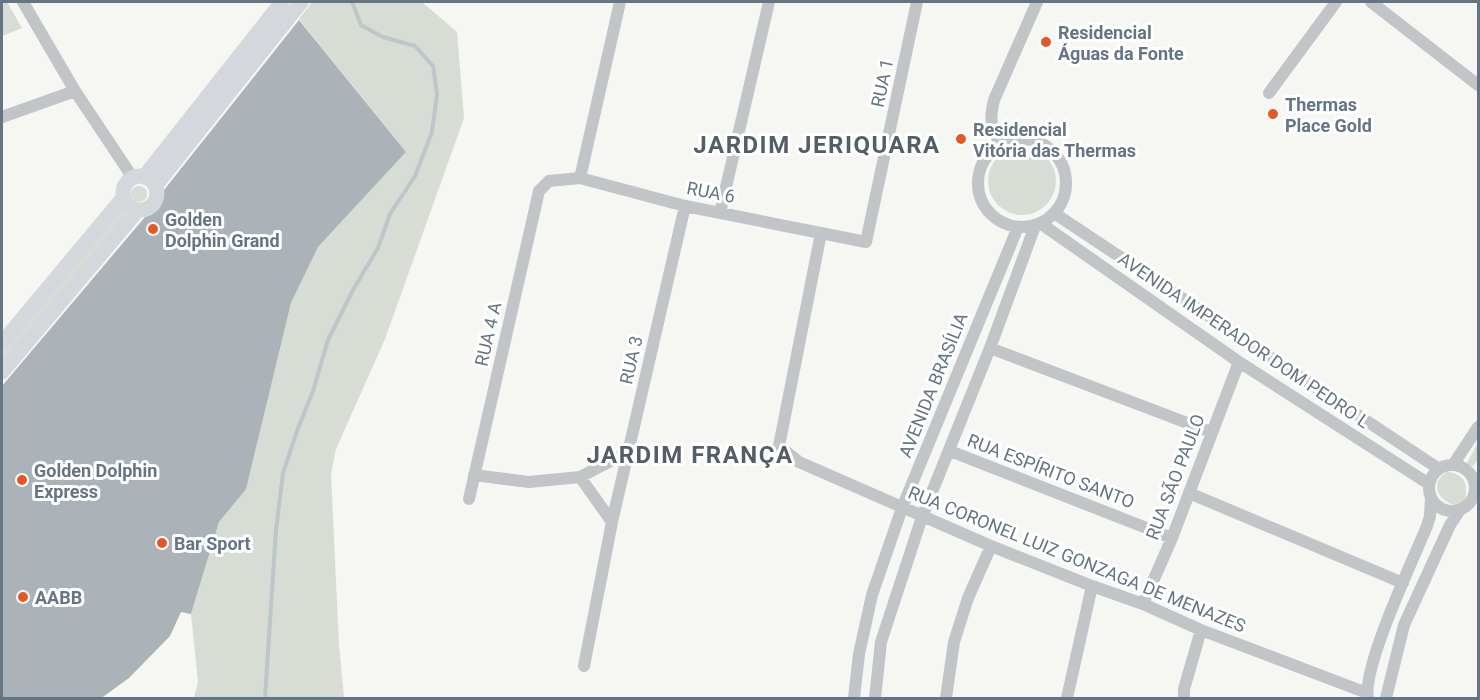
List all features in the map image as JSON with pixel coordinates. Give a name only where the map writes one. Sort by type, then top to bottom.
[{"type":"main road","points":[[144,180],[282,2]]},
{"type":"main road","points":[[2,343],[123,198],[124,188],[144,180],[301,2]]},
{"type":"main road","points":[[123,198],[129,207],[138,210],[152,206],[157,196],[144,180]]},
{"type":"main road","points":[[2,372],[138,210]]},
{"type":"street","points":[[23,2],[75,91],[144,180]]},
{"type":"street","points":[[580,178],[620,2]]},
{"type":"street","points":[[720,213],[769,2]]},
{"type":"street","name":"RUA 1","points":[[866,242],[918,2]]},
{"type":"street","points":[[1001,145],[991,126],[994,100],[1037,2]]},
{"type":"street","points":[[1269,93],[1336,2]]},
{"type":"street","points":[[1371,2],[1479,85]]},
{"type":"street","points":[[3,117],[75,91]]},
{"type":"street","points":[[1014,140],[1041,143],[1052,151],[1060,162],[1065,182],[1062,202],[1054,213],[1037,224],[1018,227],[1005,224],[993,216],[984,205],[979,192],[982,165],[990,153],[1014,140]]},
{"type":"street","name":"RUA 6","points":[[549,181],[580,178],[685,206],[866,242]]},
{"type":"street","name":"RUA 4 A","points":[[469,499],[539,191],[549,181]]},
{"type":"street","name":"RUA 3","points":[[584,666],[612,522],[685,206]]},
{"type":"street","name":"AVENIDA IMPERADOR DOM PEDRO L","points":[[1054,213],[1439,469]]},
{"type":"street","points":[[875,699],[881,642],[922,516],[950,451],[1037,224]]},
{"type":"street","name":"AVENIDA IMPERADOR DOM PEDRO L","points":[[1037,224],[1239,362],[1429,484]]},
{"type":"street","name":"AVENIDA BRASÍLIA","points":[[854,699],[859,654],[872,595],[902,508],[1018,227]]},
{"type":"street","name":"RUA CORONEL LUIZ GONZAGA DE MENAZES","points":[[821,233],[779,446],[799,462],[991,546],[1143,604],[1201,630],[1367,696]]},
{"type":"street","points":[[990,348],[1211,432]]},
{"type":"street","name":"RUA SÃO PAULO","points":[[1143,604],[1172,538],[1239,362]]},
{"type":"street","points":[[1453,465],[1479,427]]},
{"type":"street","name":"RUA ESPÍRITO SANTO","points":[[950,451],[1172,538]]},
{"type":"street","points":[[474,475],[529,482],[580,477],[628,452]]},
{"type":"street","points":[[1367,696],[1370,672],[1378,646],[1430,516],[1429,484],[1439,469],[1453,465],[1468,471],[1477,481],[1472,500],[1460,510],[1450,525],[1404,625],[1386,699]]},
{"type":"street","points":[[580,477],[612,522]]},
{"type":"street","points":[[1189,493],[1403,583]]},
{"type":"street","points":[[1431,498],[1440,508],[1453,512],[1460,510]]},
{"type":"street","points":[[946,699],[954,642],[969,598],[991,546]]},
{"type":"street","points":[[1067,699],[1092,586]]},
{"type":"street","points":[[1184,699],[1184,689],[1201,630]]},
{"type":"shaded area","points":[[2,2],[7,2],[22,28],[2,36]]},
{"type":"shaded area","points":[[312,2],[422,2],[457,32],[464,118],[385,339],[336,449],[331,474],[339,645],[344,698],[194,698],[198,682],[191,614],[219,522],[248,480],[291,303],[318,247],[406,152],[299,19]]},
{"type":"shaded area","points":[[1022,147],[1035,149],[1046,157],[1054,168],[1056,181],[1054,194],[1046,205],[1035,213],[1022,215],[1009,213],[998,205],[990,194],[988,181],[990,168],[998,157],[1009,149]]},
{"type":"shaded area","points":[[139,186],[145,188],[147,194],[145,200],[139,202],[133,200],[131,194],[133,188]]},
{"type":"shaded area","points":[[122,209],[125,210],[125,215],[2,362],[2,351]]},
{"type":"shaded area","points":[[1478,442],[1478,460],[1473,466],[1469,465],[1467,463]]},
{"type":"shaded area","points":[[1447,472],[1458,475],[1465,482],[1464,500],[1460,504],[1446,501],[1437,488],[1439,480]]},
{"type":"building","points":[[299,20],[406,152],[318,247],[291,303],[246,489],[219,522],[191,614],[181,612],[170,636],[129,678],[100,699],[2,699],[2,386],[145,217],[159,209],[164,190]]},
{"type":"waterway","points":[[265,698],[276,530],[283,473],[313,391],[328,340],[353,290],[378,248],[390,214],[415,176],[432,132],[437,94],[433,66],[415,46],[383,37],[361,25],[352,2]]},
{"type":"place","name":"Residencial Águas da Fonte","points":[[1046,42]]},
{"type":"place","name":"Thermas Place Gold","points":[[1273,114]]},
{"type":"place","name":"Residencial Vitória das Thermas","points":[[961,139]]},
{"type":"place","name":"Golden Dolphin Grand","points":[[153,229]]},
{"type":"place","name":"Golden Dolphin Express","points":[[22,480]]},
{"type":"place","name":"Bar Sport","points":[[162,543]]},
{"type":"place","name":"AABB","points":[[23,597]]},
{"type":"district","name":"JARDIM JERIQUARA","points":[[817,145]]},
{"type":"district","name":"JARDIM FRANÇA","points":[[690,455]]}]
